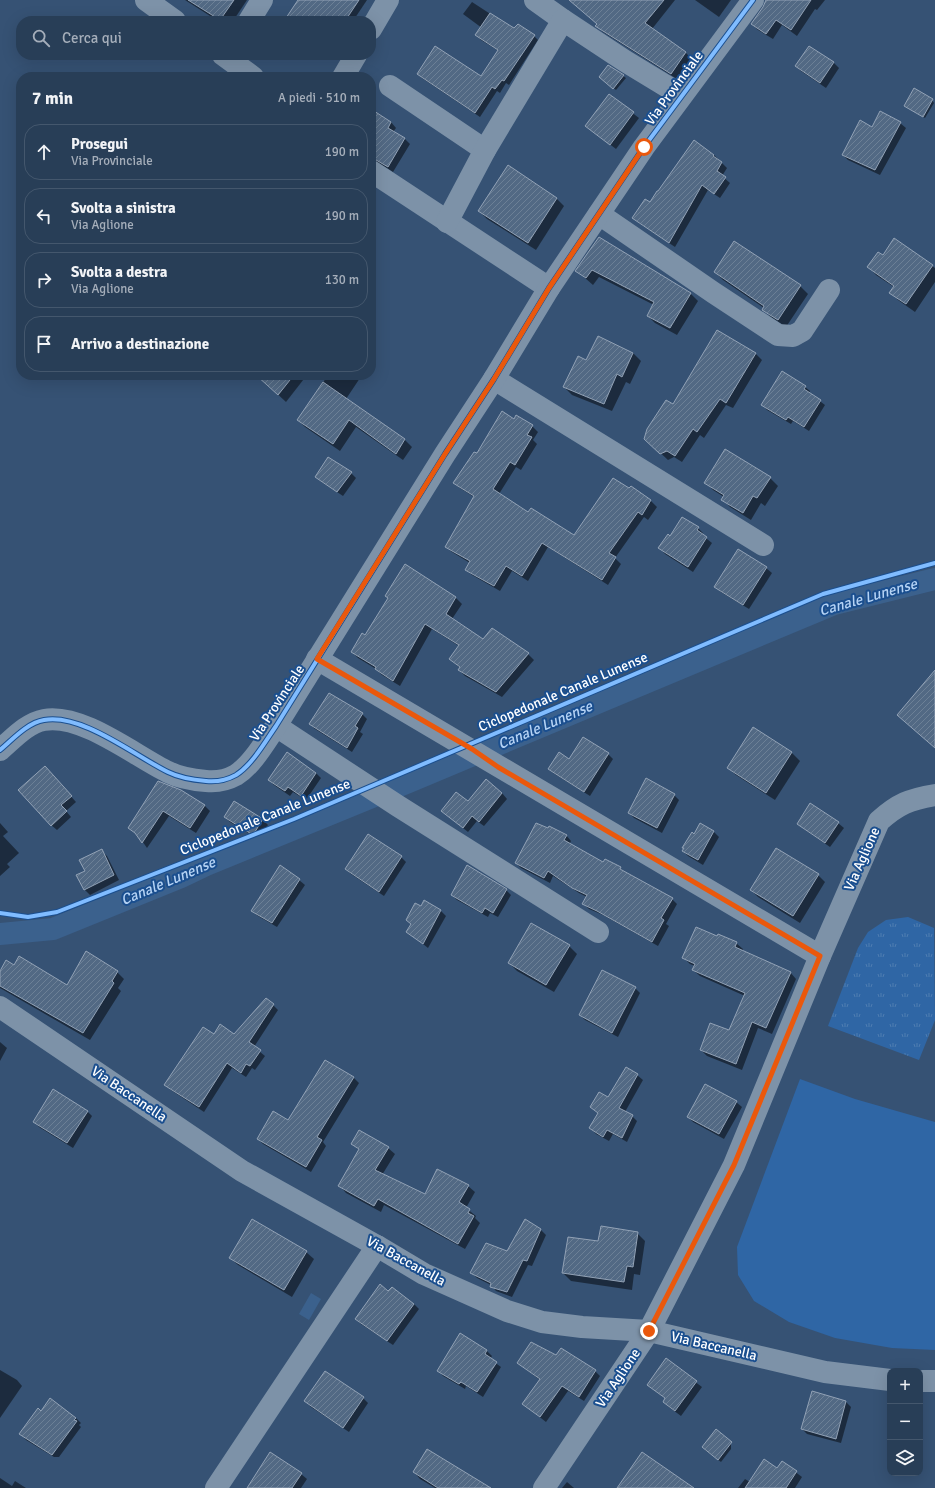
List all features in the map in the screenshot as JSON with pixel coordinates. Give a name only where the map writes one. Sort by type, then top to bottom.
[{"type":"street","points":[[146,0],[168,16]]},
{"type":"street","points":[[252,16],[262,0]]},
{"type":"street","points":[[376,20],[388,0]]},
{"type":"street","points":[[535,0],[625,61],[682,95]]},
{"type":"street","name":"Via Provinciale","points":[[0,750],[19,733],[31,725],[44,720],[58,719],[76,722],[170,773],[195,780],[218,782],[236,775],[255,756],[276,726],[441,461],[494,379],[549,288],[682,95],[753,0]]},
{"type":"street","points":[[447,222],[485,150],[563,20]]},
{"type":"street","points":[[231,60],[247,72]]},
{"type":"street","points":[[346,72],[353,60]]},
{"type":"street","points":[[390,86],[485,150]]},
{"type":"street","points":[[376,174],[549,288]]},
{"type":"street","points":[[599,214],[778,335],[793,336],[802,331],[829,290]]},
{"type":"street","points":[[494,379],[763,545]]},
{"type":"street","points":[[317,659],[472,749],[498,767],[820,956]]},
{"type":"street","points":[[276,726],[398,806],[598,932]]},
{"type":"street","name":"Via Aglione","points":[[544,1488],[649,1331],[734,1165],[820,956],[879,821],[892,809],[906,801],[935,795]]},
{"type":"street","name":"Via Baccanella","points":[[0,1007],[242,1171],[377,1246],[424,1274],[507,1311],[549,1323],[582,1327],[649,1331],[825,1372],[887,1380]]},
{"type":"street","points":[[216,1488],[377,1246]]},
{"type":"street","points":[[923,1381],[935,1381]]},
{"type":"green space","points":[[908,917],[934,928],[935,1020],[919,1060],[828,1026],[858,948],[868,932],[886,920]]},
{"type":"green space","points":[[800,1079],[855,1099],[935,1122],[935,1350],[892,1348],[835,1338],[789,1322],[754,1301],[738,1275],[737,1247]]},
{"type":"shaded area","points":[[311,1293],[321,1299],[309,1320],[299,1314]]},
{"type":"building","points":[[188,0],[234,0],[223,16],[214,16]]},
{"type":"building","points":[[298,0],[359,0],[348,16],[287,16]]},
{"type":"building","points":[[569,0],[664,0],[645,23],[686,52],[671,74],[595,26],[597,24]]},
{"type":"building","points":[[766,0],[811,0],[791,30],[776,20],[766,34],[751,24]]},
{"type":"building","points":[[490,13],[514,28],[518,24],[535,35],[504,81],[502,80],[495,89],[492,87],[475,113],[417,74],[435,46],[481,76],[498,50],[475,35]]},
{"type":"building","points":[[809,46],[834,62],[820,83],[795,66]]},
{"type":"building","points":[[608,65],[624,75],[613,89],[599,77]]},
{"type":"building","points":[[914,88],[933,99],[923,117],[904,106]]},
{"type":"building","points":[[609,94],[634,112],[610,145],[585,126]]},
{"type":"building","points":[[880,111],[901,122],[875,170],[842,155],[860,120],[872,127]]},
{"type":"building","points":[[376,112],[391,122],[388,128],[405,138],[388,167],[376,160]]},
{"type":"building","points":[[694,140],[722,162],[717,171],[726,177],[714,194],[702,185],[669,243],[632,218],[645,199],[650,202]]},
{"type":"building","points":[[508,165],[557,198],[528,243],[478,211]]},
{"type":"building","points":[[599,237],[691,293],[670,328],[647,316],[654,302],[592,270],[586,278],[575,271]]},
{"type":"building","points":[[894,238],[933,265],[906,304],[889,293],[894,286],[867,267],[878,252],[883,255]]},
{"type":"building","points":[[734,241],[801,285],[778,320],[762,310],[764,306],[714,272]]},
{"type":"building","points":[[717,330],[756,353],[726,403],[720,399],[697,432],[693,429],[675,456],[667,451],[660,454],[644,439],[647,429],[666,400],[673,404]]},
{"type":"building","points":[[598,336],[633,353],[622,377],[617,374],[604,404],[563,387],[578,356],[586,360]]},
{"type":"building","points":[[782,371],[806,386],[804,389],[821,400],[804,427],[788,417],[786,420],[761,405]]},
{"type":"building","points":[[262,380],[290,380],[278,395]]},
{"type":"building","points":[[323,382],[405,439],[396,454],[349,420],[333,444],[297,420]]},
{"type":"building","points":[[502,411],[514,419],[516,415],[533,425],[527,435],[532,437],[515,465],[510,462],[493,489],[528,512],[531,508],[574,535],[613,478],[629,488],[631,486],[651,500],[642,515],[638,512],[609,553],[616,557],[602,580],[542,543],[522,576],[506,566],[494,586],[465,570],[470,561],[445,547],[474,496],[453,483],[474,452],[477,453]]},
{"type":"building","points":[[725,449],[771,477],[757,498],[753,496],[743,513],[721,500],[724,495],[704,483]]},
{"type":"building","points":[[328,457],[352,472],[337,492],[315,477]]},
{"type":"building","points":[[682,517],[699,527],[697,530],[707,537],[688,567],[658,548],[668,534],[670,536]]},
{"type":"building","points":[[738,549],[767,567],[743,605],[714,587]]},
{"type":"building","points":[[405,564],[456,597],[446,614],[483,639],[492,628],[529,653],[496,692],[458,670],[460,667],[449,659],[459,645],[425,624],[393,681],[375,669],[376,667],[351,652],[362,633],[365,635],[388,598],[385,596]]},
{"type":"building","points":[[935,670],[935,748],[897,715]]},
{"type":"building","points":[[329,693],[363,713],[355,726],[358,728],[347,748],[309,724]]},
{"type":"building","points":[[753,727],[792,752],[766,793],[727,768]]},
{"type":"building","points":[[583,737],[609,753],[584,792],[548,769],[559,752],[569,759]]},
{"type":"building","points":[[287,752],[316,773],[301,796],[288,787],[285,791],[268,780]]},
{"type":"building","points":[[45,766],[72,796],[61,805],[67,811],[51,826],[18,790]]},
{"type":"building","points":[[646,778],[675,794],[657,828],[628,813]]},
{"type":"building","points":[[486,779],[502,793],[479,822],[472,816],[463,828],[441,811],[456,792],[468,801]]},
{"type":"building","points":[[158,781],[181,790],[205,805],[190,828],[163,811],[142,843],[135,833],[128,828]]},
{"type":"building","points":[[234,801],[263,819],[253,835],[224,817]]},
{"type":"building","points":[[810,803],[839,822],[825,843],[797,824]]},
{"type":"building","points":[[536,823],[548,828],[549,826],[567,835],[564,840],[603,862],[605,859],[621,867],[620,869],[673,898],[661,918],[664,920],[652,942],[582,904],[587,895],[572,888],[548,871],[544,878],[515,863]]},
{"type":"building","points":[[700,823],[714,831],[698,860],[682,851],[684,848],[682,848],[692,832],[694,834]]},
{"type":"building","points":[[368,834],[402,856],[379,892],[345,869]]},
{"type":"building","points":[[776,848],[819,874],[793,916],[750,890]]},
{"type":"building","points":[[102,849],[114,875],[84,890],[76,875],[85,871],[79,860]]},
{"type":"building","points":[[280,865],[300,879],[272,923],[251,911]]},
{"type":"building","points":[[467,865],[507,889],[493,913],[485,908],[482,913],[451,895]]},
{"type":"building","points":[[424,900],[441,910],[423,944],[406,932],[411,924],[406,920],[415,903],[421,906]]},
{"type":"building","points":[[531,923],[570,945],[546,985],[508,963]]},
{"type":"building","points":[[696,927],[717,936],[718,934],[737,942],[735,947],[791,972],[766,1028],[752,1022],[736,1064],[700,1050],[710,1023],[729,1030],[745,993],[692,970],[695,964],[682,958]]},
{"type":"building","points":[[86,951],[118,971],[112,981],[114,983],[83,1033],[0,986],[0,971],[6,960],[14,965],[19,956],[67,985]]},
{"type":"building","points":[[602,970],[636,987],[612,1033],[579,1015]]},
{"type":"building","points":[[266,998],[274,1004],[249,1042],[261,1050],[250,1066],[246,1064],[241,1073],[227,1063],[199,1107],[164,1085],[203,1027],[214,1034],[220,1024],[234,1034]]},
{"type":"building","points":[[325,1060],[354,1077],[317,1137],[322,1140],[306,1167],[257,1139],[273,1111],[288,1120]]},
{"type":"building","points":[[626,1067],[638,1074],[619,1108],[633,1115],[622,1138],[607,1130],[603,1137],[589,1128],[598,1113],[590,1107],[599,1092],[608,1097]]},
{"type":"building","points":[[705,1084],[737,1101],[719,1134],[687,1117]]},
{"type":"building","points":[[53,1089],[88,1111],[67,1143],[33,1122]]},
{"type":"building","points":[[359,1130],[389,1147],[375,1170],[425,1194],[437,1169],[469,1185],[459,1202],[470,1209],[468,1213],[474,1216],[458,1244],[378,1199],[374,1206],[338,1186],[359,1149],[351,1144]]},
{"type":"building","points":[[252,1219],[307,1251],[284,1290],[229,1258]]},
{"type":"building","points":[[525,1219],[541,1229],[527,1261],[523,1260],[507,1292],[490,1287],[491,1283],[470,1273],[486,1243],[507,1251]]},
{"type":"building","points":[[601,1226],[638,1232],[633,1267],[627,1266],[624,1282],[562,1273],[568,1237],[598,1241]]},
{"type":"building","points":[[380,1284],[388,1291],[392,1287],[414,1304],[387,1341],[355,1319]]},
{"type":"building","points":[[460,1333],[487,1350],[485,1354],[497,1362],[477,1392],[461,1382],[459,1384],[437,1371]]},
{"type":"building","points":[[531,1342],[556,1355],[561,1348],[596,1370],[579,1397],[562,1386],[540,1417],[522,1404],[540,1379],[517,1363]]},
{"type":"building","points":[[666,1358],[697,1381],[675,1411],[663,1402],[665,1398],[647,1385]]},
{"type":"building","points":[[325,1371],[364,1397],[343,1428],[304,1401]]},
{"type":"building","points":[[812,1391],[846,1401],[836,1439],[801,1429]]},
{"type":"building","points":[[50,1398],[76,1418],[74,1420],[77,1421],[52,1455],[19,1434],[38,1408],[41,1411]]},
{"type":"building","points":[[716,1429],[732,1442],[718,1460],[702,1447]]},
{"type":"building","points":[[427,1449],[491,1488],[438,1488],[413,1472]]},
{"type":"building","points":[[270,1452],[302,1473],[292,1488],[247,1488]]},
{"type":"building","points":[[642,1452],[694,1488],[617,1488]]},
{"type":"building","points":[[764,1459],[777,1468],[782,1461],[797,1471],[786,1488],[745,1488]]},
{"type":"waterway","name":"Canale Lunense","points":[[0,934],[53,929],[834,604],[935,579]]},
{"type":"cycle path","points":[[0,750],[20,732],[32,724],[44,720],[59,720],[75,723],[91,729],[108,737],[168,772],[182,777],[214,781],[229,778],[242,771],[258,753],[276,726],[445,454],[494,379],[549,288],[644,147],[753,0]]},
{"type":"cycle path","name":"Ciclopedonale Canale Lunense","points":[[0,913],[28,917],[57,912],[294,819],[823,594],[935,563]]},
{"type":"route","points":[[644,147],[549,288],[494,379],[445,454],[317,659],[472,749],[498,767],[820,956],[734,1165],[649,1331]]}]
